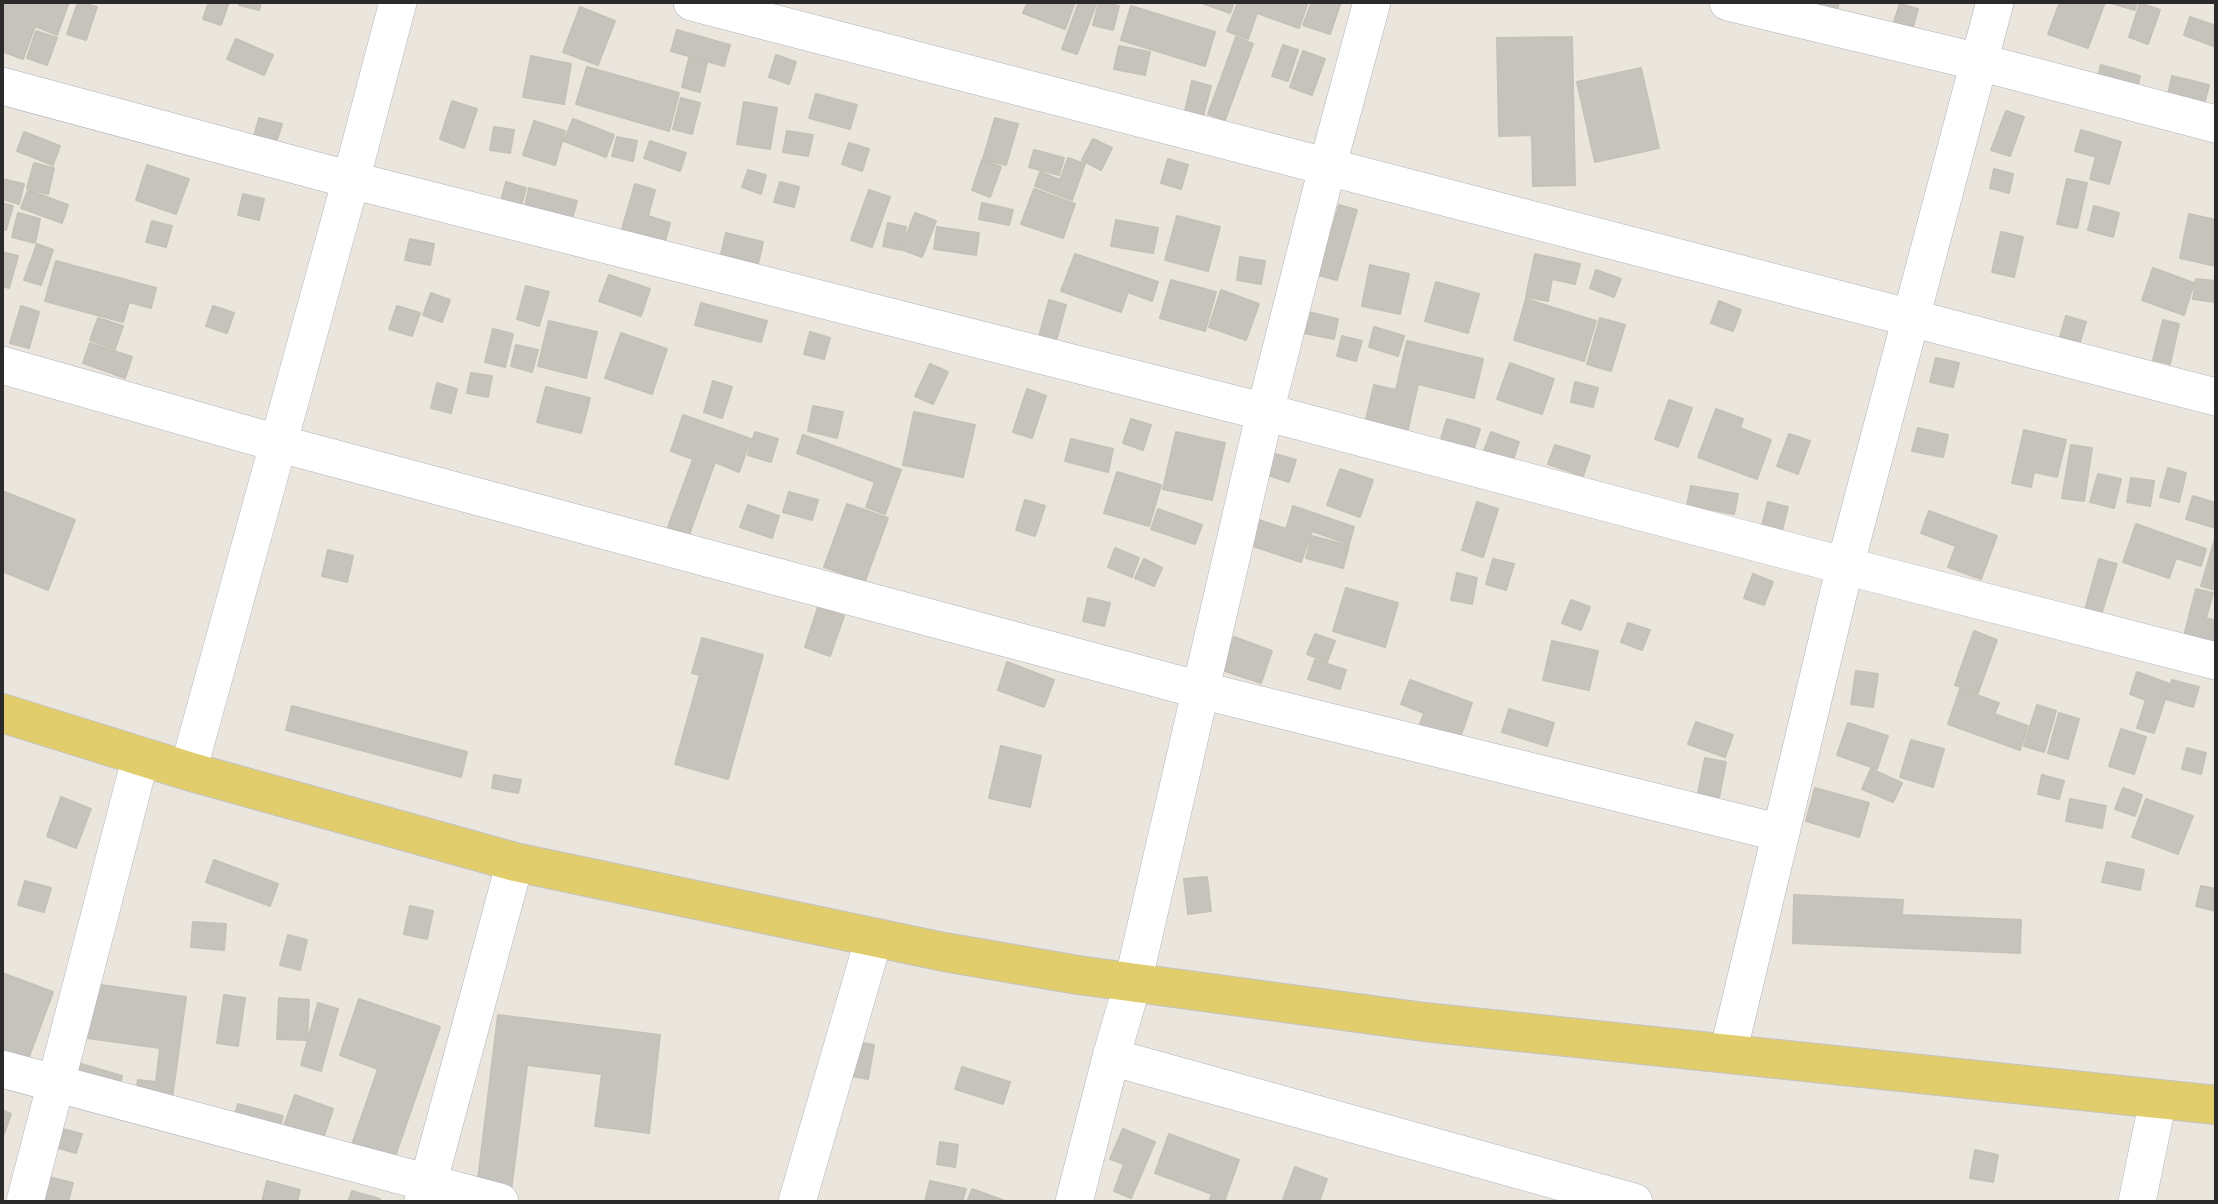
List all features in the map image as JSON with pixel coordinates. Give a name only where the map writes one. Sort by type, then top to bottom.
[{"type":"main road","points":[[2,713],[188,771],[516,862],[944,952],[1133,982],[1424,1022],[2216,1105]]},
{"type":"street","points":[[188,771],[398,2]]},
{"type":"street","points":[[692,2],[2216,397]]},
{"type":"street","points":[[1074,1202],[1133,982],[1265,412],[1372,2]]},
{"type":"street","points":[[1728,2],[1979,62],[2216,124]]},
{"type":"street","points":[[1728,1053],[1845,566],[1995,2]]},
{"type":"street","points":[[2,86],[351,180],[1265,412],[2216,661]]},
{"type":"street","points":[[2,365],[277,443],[1200,690],[1781,833]]},
{"type":"street","points":[[25,1202],[141,756]]},
{"type":"street","points":[[425,1193],[516,862]]},
{"type":"street","points":[[797,1202],[874,938]]},
{"type":"street","points":[[1111,1057],[1630,1202]]},
{"type":"street","points":[[2,1069],[425,1193],[500,1202]]},
{"type":"street","points":[[2137,1202],[2158,1100]]},
{"type":"building","points":[[4,2],[69,2],[57,35],[35,26],[23,59],[2,51]]},
{"type":"building","points":[[78,2],[97,7],[86,40],[67,34]]},
{"type":"building","points":[[209,2],[229,2],[221,25],[203,19]]},
{"type":"building","points":[[240,2],[261,2],[259,10],[239,5]]},
{"type":"building","points":[[1028,2],[1075,2],[1065,29],[1023,13]]},
{"type":"building","points":[[1079,2],[1097,2],[1077,54],[1062,49]]},
{"type":"building","points":[[1099,2],[1119,6],[1113,30],[1093,25]]},
{"type":"building","points":[[1199,2],[1234,2],[1230,13]]},
{"type":"building","points":[[1238,2],[1308,2],[1299,28],[1257,13],[1248,39],[1227,31]]},
{"type":"building","points":[[1312,2],[1341,2],[1330,34],[1303,25]]},
{"type":"building","points":[[1802,2],[1839,2],[1837,10]]},
{"type":"building","points":[[2060,2],[2105,2],[2088,48],[2048,34]]},
{"type":"building","points":[[2107,2],[2137,2],[2135,10]]},
{"type":"building","points":[[2140,3],[2160,10],[2148,44],[2129,37]]},
{"type":"building","points":[[1900,4],[1918,9],[1912,30],[1893,24]]},
{"type":"building","points":[[1131,6],[1215,32],[1205,66],[1121,40]]},
{"type":"building","points":[[580,7],[615,21],[598,65],[563,52]]},
{"type":"building","points":[[2190,17],[2216,26],[2216,47],[2184,35]]},
{"type":"building","points":[[677,30],[730,45],[724,66],[671,51]]},
{"type":"building","points":[[36,31],[57,38],[47,65],[27,58]]},
{"type":"building","points":[[1236,37],[1253,44],[1225,120],[1208,114]]},
{"type":"building","points":[[1572,37],[1575,185],[1533,186],[1532,135],[1499,136],[1497,38]]},
{"type":"building","points":[[236,39],[273,55],[264,75],[227,59]]},
{"type":"building","points":[[1283,45],[1298,50],[1288,81],[1272,76]]},
{"type":"building","points":[[1119,46],[1150,52],[1145,75],[1114,69]]},
{"type":"building","points":[[1303,51],[1325,59],[1312,95],[1290,87]]},
{"type":"building","points":[[776,55],[796,62],[789,84],[769,77]]},
{"type":"building","points":[[531,56],[571,64],[564,104],[523,97]]},
{"type":"building","points":[[689,58],[707,63],[700,92],[682,87]]},
{"type":"building","points":[[2101,65],[2140,76],[2135,96],[2096,85]]},
{"type":"building","points":[[587,67],[679,93],[669,131],[576,104]]},
{"type":"building","points":[[1641,68],[1659,148],[1595,162],[1577,82]]},
{"type":"building","points":[[2172,76],[2209,85],[2202,112],[2166,103]]},
{"type":"building","points":[[1192,81],[1211,86],[1203,116],[1185,111]]},
{"type":"building","points":[[816,94],[857,105],[850,129],[809,118]]},
{"type":"building","points":[[681,98],[700,103],[692,134],[673,129]]},
{"type":"building","points":[[452,101],[477,109],[464,148],[440,139]]},
{"type":"building","points":[[744,102],[777,108],[770,149],[737,144]]},
{"type":"building","points":[[2006,111],[2024,117],[2010,156],[1991,150]]},
{"type":"building","points":[[259,118],[282,124],[275,146],[253,140]]},
{"type":"building","points":[[995,118],[1018,124],[1006,165],[983,159]]},
{"type":"building","points":[[573,119],[614,135],[606,157],[564,141]]},
{"type":"building","points":[[534,121],[565,131],[555,165],[523,155]]},
{"type":"building","points":[[494,127],[514,130],[510,153],[490,150]]},
{"type":"building","points":[[2081,130],[2121,142],[2109,184],[2090,179],[2096,157],[2075,151]]},
{"type":"building","points":[[787,131],[813,135],[808,156],[783,152]]},
{"type":"building","points":[[24,132],[60,146],[53,165],[17,151]]},
{"type":"building","points":[[617,137],[637,141],[633,161],[612,156]]},
{"type":"building","points":[[1093,139],[1112,148],[1101,170],[1082,160]]},
{"type":"building","points":[[650,141],[686,153],[680,171],[644,158]]},
{"type":"building","points":[[849,143],[869,149],[862,171],[842,164]]},
{"type":"building","points":[[1034,150],[1064,158],[1059,175],[1029,167]]},
{"type":"building","points":[[1068,158],[1085,164],[1072,200],[1035,186],[1040,172],[1060,180]]},
{"type":"building","points":[[1168,159],[1188,165],[1181,189],[1161,183]]},
{"type":"building","points":[[982,160],[1001,167],[990,197],[972,190]]},
{"type":"building","points":[[34,163],[54,168],[48,194],[27,188]]},
{"type":"building","points":[[147,165],[189,179],[176,214],[136,200]]},
{"type":"building","points":[[1994,169],[2013,174],[2009,193],[1990,188]]},
{"type":"building","points":[[748,170],[766,175],[761,194],[742,187]]},
{"type":"building","points":[[2,179],[24,184],[19,204],[2,199]]},
{"type":"building","points":[[2067,179],[2087,183],[2077,228],[2057,224]]},
{"type":"building","points":[[506,182],[526,188],[520,210],[500,205]]},
{"type":"building","points":[[780,182],[799,187],[794,207],[774,202]]},
{"type":"building","points":[[635,184],[655,190],[648,216],[670,223],[665,241],[622,229]]},
{"type":"building","points":[[529,188],[577,201],[571,223],[524,210]]},
{"type":"building","points":[[1034,189],[1075,204],[1063,238],[1021,224]]},
{"type":"building","points":[[28,190],[68,205],[62,223],[21,208]]},
{"type":"building","points":[[869,190],[890,197],[872,247],[851,240]]},
{"type":"building","points":[[243,194],[264,199],[259,220],[238,215]]},
{"type":"building","points":[[2,203],[13,206],[6,230],[2,229]]},
{"type":"building","points":[[982,203],[1013,210],[1009,225],[979,219]]},
{"type":"building","points":[[1339,205],[1357,210],[1337,280],[1318,275]]},
{"type":"building","points":[[2094,206],[2119,213],[2113,237],[2088,230]]},
{"type":"building","points":[[18,213],[40,219],[35,243],[12,237]]},
{"type":"building","points":[[915,213],[936,221],[922,257],[901,249]]},
{"type":"building","points":[[2189,214],[2216,220],[2216,266],[2180,258]]},
{"type":"building","points":[[1177,216],[1220,227],[1208,271],[1165,260]]},
{"type":"building","points":[[1116,220],[1158,228],[1153,253],[1111,246]]},
{"type":"building","points":[[152,221],[172,226],[166,247],[146,242]]},
{"type":"building","points":[[888,223],[906,227],[901,250],[883,246]]},
{"type":"building","points":[[937,227],[979,233],[976,255],[934,249]]},
{"type":"building","points":[[2001,232],[2023,237],[2014,277],[1992,272]]},
{"type":"building","points":[[726,233],[763,242],[758,264],[721,254]]},
{"type":"building","points":[[410,239],[434,244],[430,265],[405,260]]},
{"type":"building","points":[[37,244],[53,250],[41,285],[24,280]]},
{"type":"building","points":[[2,252],[18,256],[9,288],[2,286]]},
{"type":"building","points":[[1075,254],[1158,282],[1152,301],[1128,292],[1121,312],[1061,291]]},
{"type":"building","points":[[1535,254],[1580,264],[1575,284],[1552,279],[1548,301],[1526,297]]},
{"type":"building","points":[[1240,257],[1265,261],[1261,284],[1237,280]]},
{"type":"building","points":[[56,261],[156,288],[151,308],[129,302],[123,322],[45,301]]},
{"type":"building","points":[[1370,265],[1409,274],[1400,314],[1362,306]]},
{"type":"building","points":[[2153,268],[2194,283],[2184,315],[2142,300]]},
{"type":"building","points":[[1596,270],[1621,279],[1614,297],[1590,288]]},
{"type":"building","points":[[609,275],[650,289],[641,316],[599,301]]},
{"type":"building","points":[[2196,279],[2216,281],[2216,302],[2193,299]]},
{"type":"building","points":[[1171,280],[1216,292],[1205,331],[1160,318]]},
{"type":"building","points":[[1436,282],[1479,294],[1468,333],[1425,321]]},
{"type":"building","points":[[526,286],[549,292],[539,326],[517,319]]},
{"type":"building","points":[[1221,290],[1259,304],[1246,340],[1209,327]]},
{"type":"building","points":[[431,293],[450,300],[442,322],[423,315]]},
{"type":"building","points":[[1526,299],[1596,321],[1584,361],[1514,340]]},
{"type":"building","points":[[1049,300],[1066,305],[1055,345],[1038,340]]},
{"type":"building","points":[[1719,301],[1741,310],[1733,331],[1711,323]]},
{"type":"building","points":[[701,303],[767,321],[761,342],[695,325]]},
{"type":"building","points":[[21,306],[39,312],[29,348],[10,343]]},
{"type":"building","points":[[213,306],[234,313],[227,333],[206,326]]},
{"type":"building","points":[[397,306],[420,313],[412,336],[389,329]]},
{"type":"building","points":[[1308,312],[1338,319],[1334,339],[1304,333]]},
{"type":"building","points":[[2066,316],[2086,322],[2080,342],[2060,337]]},
{"type":"building","points":[[98,318],[123,326],[115,349],[90,340]]},
{"type":"building","points":[[1600,318],[1625,325],[1611,371],[1587,364]]},
{"type":"building","points":[[2163,320],[2179,324],[2170,364],[2153,360]]},
{"type":"building","points":[[549,321],[597,332],[586,378],[538,366]]},
{"type":"building","points":[[1374,327],[1404,336],[1398,356],[1369,347]]},
{"type":"building","points":[[493,329],[513,334],[505,367],[485,362]]},
{"type":"building","points":[[810,332],[830,338],[824,359],[804,354]]},
{"type":"building","points":[[621,333],[667,349],[652,394],[605,378]]},
{"type":"building","points":[[1342,336],[1362,341],[1356,361],[1337,356]]},
{"type":"building","points":[[1407,341],[1483,359],[1474,398],[1418,384],[1407,433],[1365,424],[1374,385],[1396,390]]},
{"type":"building","points":[[90,343],[132,357],[125,378],[83,363]]},
{"type":"building","points":[[516,345],[538,350],[532,372],[511,366]]},
{"type":"building","points":[[1936,358],[1959,363],[1953,387],[1930,382]]},
{"type":"building","points":[[1510,363],[1554,379],[1542,414],[1497,399]]},
{"type":"building","points":[[930,364],[948,372],[933,404],[915,396]]},
{"type":"building","points":[[471,373],[492,376],[488,397],[467,393]]},
{"type":"building","points":[[713,381],[732,387],[722,418],[704,412]]},
{"type":"building","points":[[1575,382],[1598,388],[1593,407],[1571,402]]},
{"type":"building","points":[[437,383],[457,389],[451,413],[431,408]]},
{"type":"building","points":[[546,387],[590,398],[581,433],[537,422]]},
{"type":"building","points":[[1027,389],[1046,396],[1032,438],[1013,432]]},
{"type":"building","points":[[1669,400],[1692,408],[1678,447],[1655,439]]},
{"type":"building","points":[[813,406],[843,412],[837,438],[808,431]]},
{"type":"building","points":[[1716,409],[1743,419],[1740,428],[1771,440],[1757,479],[1698,457]]},
{"type":"building","points":[[914,412],[975,425],[963,477],[903,465]]},
{"type":"building","points":[[683,415],[751,439],[739,472],[715,462],[689,535],[668,527],[693,459],[671,451]]},
{"type":"building","points":[[1131,419],[1151,425],[1143,450],[1123,443]]},
{"type":"building","points":[[1447,419],[1480,429],[1473,452],[1440,442]]},
{"type":"building","points":[[1918,428],[1948,435],[1943,457],[1912,451]]},
{"type":"building","points":[[2024,430],[2066,440],[2057,477],[2034,472],[2031,487],[2012,483]]},
{"type":"building","points":[[755,432],[778,439],[771,462],[748,455]]},
{"type":"building","points":[[1176,432],[1225,443],[1212,500],[1163,489]]},
{"type":"building","points":[[1491,432],[1519,442],[1511,466],[1482,456]]},
{"type":"building","points":[[1789,434],[1810,441],[1798,474],[1777,466]]},
{"type":"building","points":[[803,435],[901,470],[885,514],[866,507],[875,482],[797,453]]},
{"type":"building","points":[[1071,439],[1113,449],[1108,472],[1065,461]]},
{"type":"building","points":[[1555,445],[1590,456],[1583,476],[1548,464]]},
{"type":"building","points":[[2071,445],[2092,448],[2084,501],[2062,498]]},
{"type":"building","points":[[1262,450],[1296,460],[1289,482],[1256,471]]},
{"type":"building","points":[[2168,468],[2186,473],[2179,502],[2160,497]]},
{"type":"building","points":[[1340,469],[1373,480],[1360,517],[1327,505]]},
{"type":"building","points":[[1117,472],[1161,485],[1149,526],[1104,513]]},
{"type":"building","points":[[2098,474],[2121,479],[2114,508],[2090,502]]},
{"type":"building","points":[[2131,478],[2154,481],[2150,506],[2127,502]]},
{"type":"building","points":[[1691,486],[1738,494],[1734,514],[1687,505]]},
{"type":"building","points":[[2,491],[75,520],[48,590],[2,571]]},
{"type":"building","points":[[789,492],[818,500],[812,520],[783,512]]},
{"type":"building","points":[[2193,496],[2216,503],[2216,528],[2186,519]]},
{"type":"building","points":[[1025,500],[1045,506],[1035,536],[1016,530]]},
{"type":"building","points":[[1477,502],[1498,509],[1483,557],[1462,550]]},
{"type":"building","points":[[1768,502],[1788,507],[1782,530],[1762,525]]},
{"type":"building","points":[[847,504],[888,518],[865,581],[824,567]]},
{"type":"building","points":[[748,505],[779,516],[772,538],[740,527]]},
{"type":"building","points":[[1293,506],[1354,527],[1349,544],[1312,531],[1301,562],[1250,545],[1259,520],[1286,529]]},
{"type":"building","points":[[1158,509],[1202,525],[1195,544],[1151,529]]},
{"type":"building","points":[[1929,511],[1997,536],[1981,579],[1948,567],[1956,546],[1921,533]]},
{"type":"building","points":[[2136,524],[2206,549],[2201,566],[2176,558],[2169,578],[2123,562]]},
{"type":"building","points":[[1312,536],[1349,546],[1343,568],[1306,558]]},
{"type":"building","points":[[2216,538],[2216,590],[2201,586]]},
{"type":"building","points":[[1115,548],[1139,558],[1132,577],[1108,567]]},
{"type":"building","points":[[328,550],[353,556],[347,582],[322,576]]},
{"type":"building","points":[[1144,559],[1162,568],[1154,586],[1135,578]]},
{"type":"building","points":[[1493,559],[1514,564],[1506,590],[1486,584]]},
{"type":"building","points":[[2099,559],[2117,564],[2101,615],[2085,610]]},
{"type":"building","points":[[1457,573],[1477,578],[1472,604],[1451,600]]},
{"type":"building","points":[[1753,574],[1773,582],[1764,605],[1744,598]]},
{"type":"building","points":[[1346,588],[1398,603],[1385,647],[1333,631]]},
{"type":"building","points":[[2196,589],[2213,593],[2206,618],[2216,621],[2216,644],[2184,636]]},
{"type":"building","points":[[1088,598],[1110,603],[1104,626],[1083,621]]},
{"type":"building","points":[[1571,600],[1590,607],[1581,630],[1562,623]]},
{"type":"building","points":[[818,607],[844,616],[830,656],[805,647]]},
{"type":"building","points":[[1628,623],[1650,630],[1642,650],[1621,642]]},
{"type":"building","points":[[1974,631],[1997,640],[1978,693],[1955,685]]},
{"type":"building","points":[[1315,634],[1335,641],[1327,662],[1307,654]]},
{"type":"building","points":[[1234,637],[1272,651],[1261,683],[1222,670]]},
{"type":"building","points":[[702,638],[763,655],[728,779],[675,764],[700,675],[692,673]]},
{"type":"building","points":[[1552,641],[1598,651],[1589,690],[1543,680]]},
{"type":"building","points":[[1315,660],[1346,670],[1340,689],[1308,679]]},
{"type":"building","points":[[1007,662],[1054,680],[1044,707],[998,690]]},
{"type":"building","points":[[1856,671],[1878,674],[1873,707],[1851,704]]},
{"type":"building","points":[[2137,672],[2170,684],[2154,733],[2137,728],[2146,700],[2130,694]]},
{"type":"building","points":[[1410,680],[1472,703],[1459,741],[1419,727],[1424,713],[1401,704]]},
{"type":"building","points":[[2172,680],[2199,687],[2193,707],[2166,699]]},
{"type":"building","points":[[1960,689],[1999,703],[1994,714],[2028,726],[2020,750],[1948,724]]},
{"type":"building","points":[[2037,705],[2056,711],[2044,752],[2024,746]]},
{"type":"building","points":[[292,706],[467,752],[461,777],[286,730]]},
{"type":"building","points":[[1509,709],[1554,723],[1547,746],[1502,732]]},
{"type":"building","points":[[2059,713],[2079,719],[2068,759],[2048,753]]},
{"type":"building","points":[[1696,722],[1733,735],[1725,757],[1688,744]]},
{"type":"building","points":[[1848,723],[1888,736],[1877,769],[1837,755]]},
{"type":"building","points":[[2121,729],[2146,737],[2134,774],[2109,766]]},
{"type":"building","points":[[1911,740],[1944,749],[1933,787],[1900,777]]},
{"type":"building","points":[[1001,746],[1041,756],[1030,807],[989,798]]},
{"type":"building","points":[[2187,748],[2206,753],[2201,774],[2182,769]]},
{"type":"building","points":[[1705,758],[1726,762],[1718,803],[1697,798]]},
{"type":"building","points":[[1871,769],[1902,783],[1893,802],[1862,789]]},
{"type":"building","points":[[494,775],[521,780],[518,793],[492,788]]},
{"type":"building","points":[[2042,775],[2064,781],[2059,799],[2038,794]]},
{"type":"building","points":[[1815,788],[1869,803],[1859,837],[1806,821]]},
{"type":"building","points":[[2123,788],[2142,795],[2135,816],[2115,809]]},
{"type":"building","points":[[61,797],[91,809],[76,848],[47,836]]},
{"type":"building","points":[[2070,799],[2106,806],[2102,828],[2066,821]]},
{"type":"building","points":[[2146,799],[2193,816],[2178,854],[2132,837]]},
{"type":"building","points":[[214,860],[278,884],[270,906],[206,882]]},
{"type":"building","points":[[2107,862],[2144,870],[2140,890],[2102,882]]},
{"type":"building","points":[[1207,877],[1211,911],[1188,914],[1184,879]]},
{"type":"building","points":[[25,881],[51,888],[44,912],[18,905]]},
{"type":"building","points":[[2201,886],[2216,889],[2216,911],[2196,906]]},
{"type":"building","points":[[1794,895],[1903,900],[1902,915],[2021,920],[2020,953],[1793,943]]},
{"type":"building","points":[[410,906],[433,911],[427,939],[404,934]]},
{"type":"building","points":[[193,922],[226,924],[224,950],[191,947]]},
{"type":"building","points":[[288,935],[307,940],[300,970],[280,965]]},
{"type":"building","points":[[2,973],[53,992],[26,1065],[2,1056]]},
{"type":"building","points":[[94,984],[186,997],[171,1106],[135,1101],[138,1080],[156,1082],[160,1048],[87,1038]]},
{"type":"building","points":[[224,995],[245,998],[238,1046],[217,1043]]},
{"type":"building","points":[[279,998],[309,1000],[307,1040],[277,1039]]},
{"type":"building","points":[[359,999],[440,1027],[390,1171],[348,1156],[378,1069],[340,1055]]},
{"type":"building","points":[[318,1003],[338,1009],[321,1071],[301,1065]]},
{"type":"building","points":[[498,1015],[660,1035],[649,1133],[595,1126],[602,1074],[527,1065],[511,1191],[477,1187]]},
{"type":"building","points":[[845,1040],[874,1045],[868,1079],[839,1074]]},
{"type":"building","points":[[78,1063],[122,1076],[117,1096],[72,1083]]},
{"type":"building","points":[[962,1067],[1010,1082],[1003,1104],[955,1089]]},
{"type":"building","points":[[295,1095],[333,1109],[320,1148],[281,1134]]},
{"type":"building","points":[[238,1104],[283,1116],[277,1137],[232,1125]]},
{"type":"building","points":[[2,1110],[11,1114],[4,1134],[2,1133]]},
{"type":"building","points":[[59,1128],[82,1134],[76,1153],[55,1147]]},
{"type":"building","points":[[1123,1129],[1155,1142],[1131,1198],[1114,1191],[1124,1164],[1110,1159]]},
{"type":"building","points":[[1169,1134],[1239,1160],[1224,1202],[1209,1202],[1212,1194],[1155,1173]]},
{"type":"building","points":[[940,1142],[958,1145],[955,1167],[937,1164]]},
{"type":"building","points":[[1975,1150],[1998,1155],[1993,1182],[1970,1178]]},
{"type":"building","points":[[1295,1167],[1327,1179],[1319,1202],[1282,1202]]},
{"type":"building","points":[[49,1177],[73,1183],[68,1202],[42,1202]]},
{"type":"building","points":[[267,1181],[300,1190],[297,1202],[262,1202]]},
{"type":"building","points":[[930,1181],[966,1189],[962,1202],[925,1202]]},
{"type":"building","points":[[972,1189],[1005,1201],[1005,1202],[967,1202]]},
{"type":"building","points":[[352,1191],[380,1199],[379,1202],[348,1202]]}]
